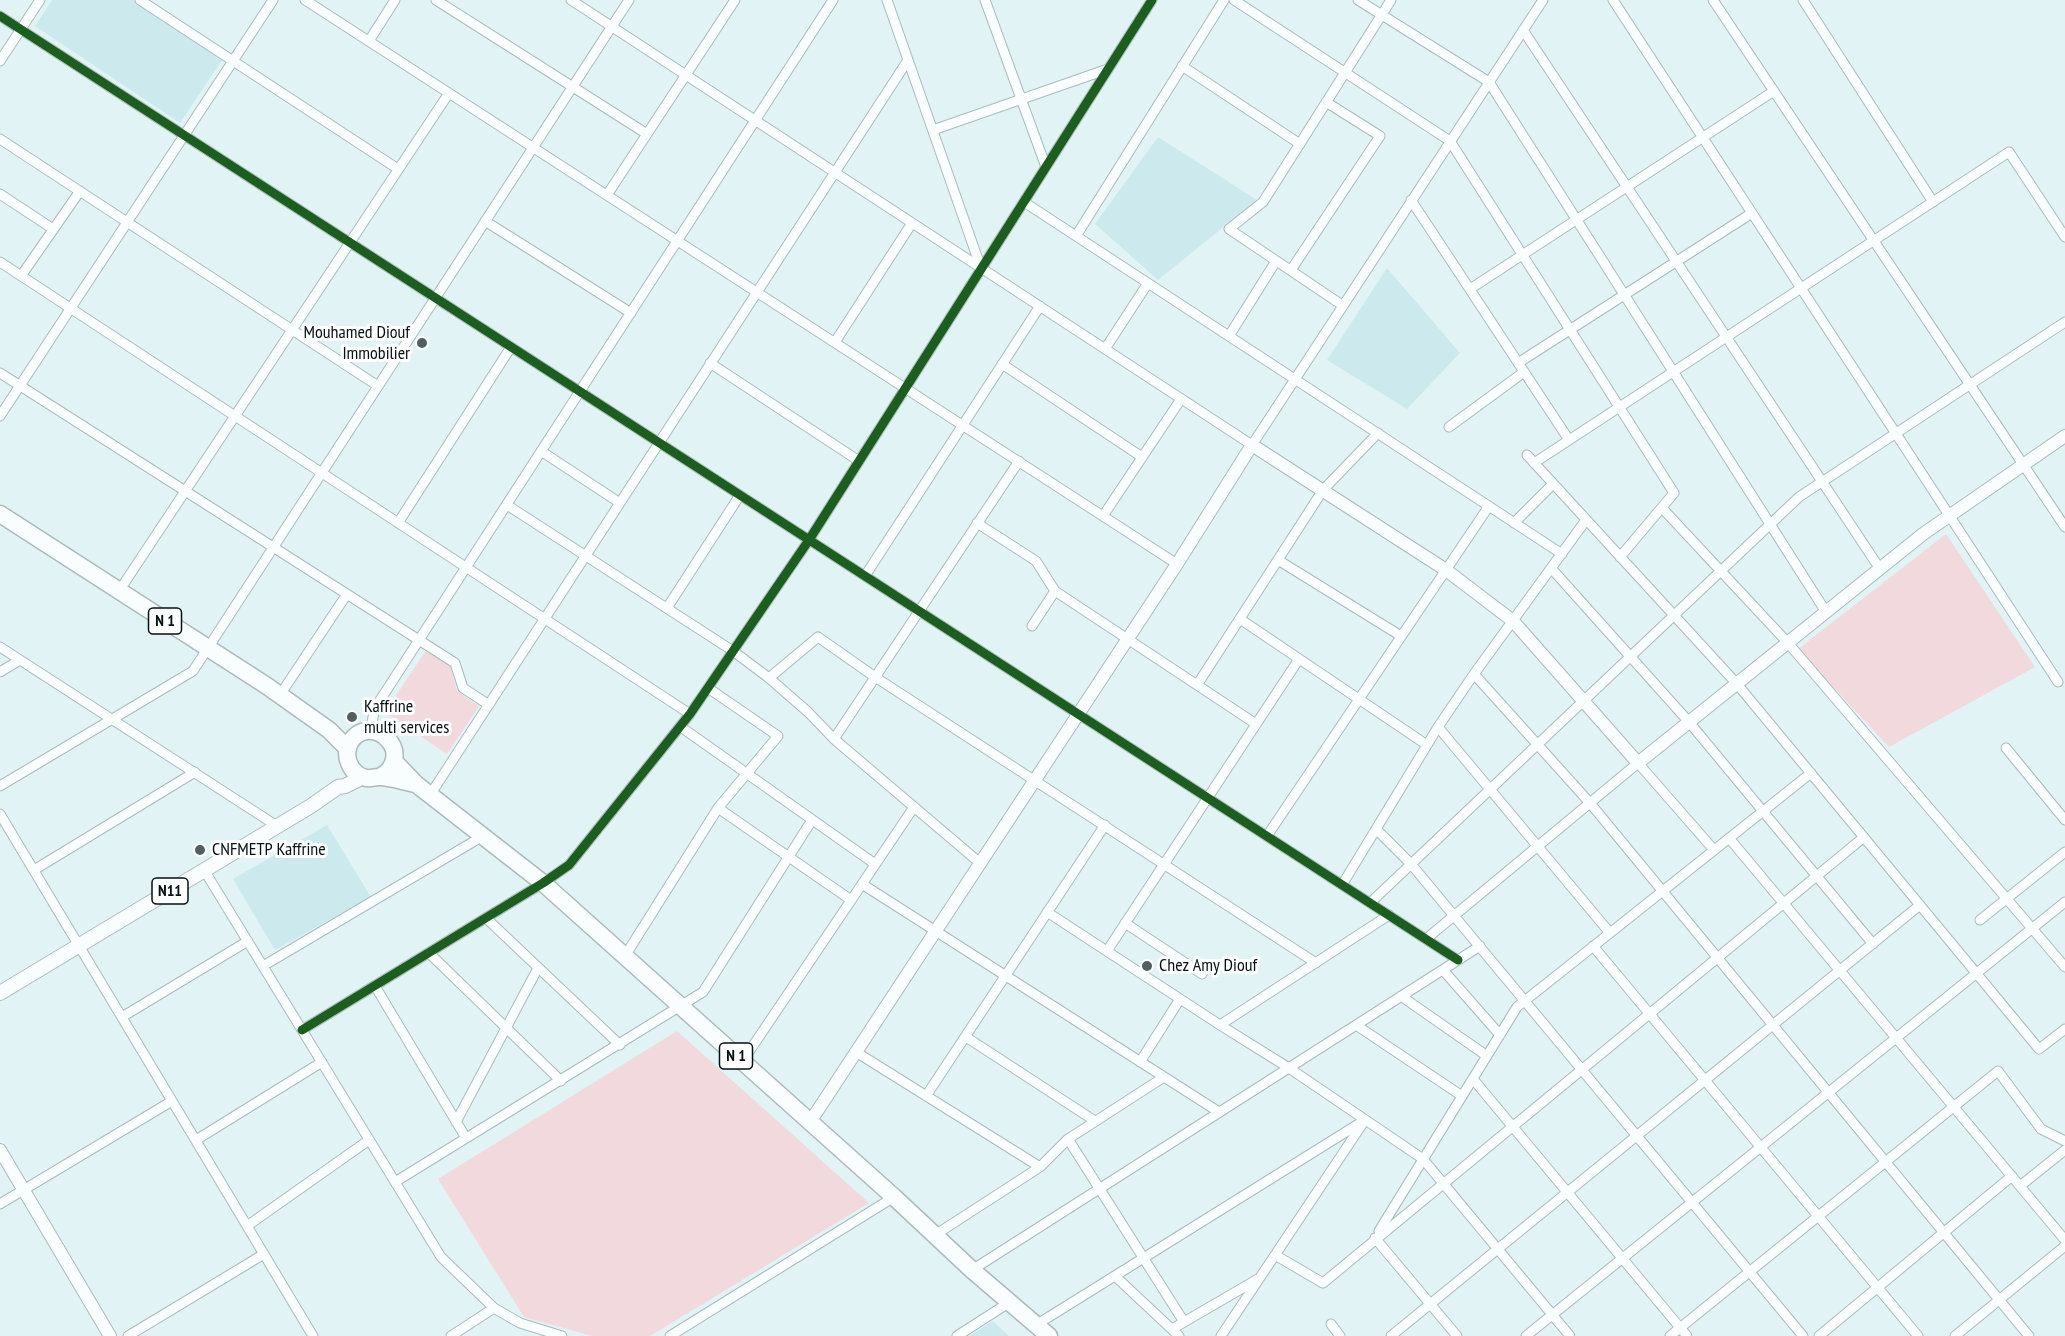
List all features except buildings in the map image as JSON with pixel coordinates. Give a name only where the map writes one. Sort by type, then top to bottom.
[{"type":"highway","name":"N 1","points":[[0,514],[355,745]]},
{"type":"highway","points":[[384,735],[389,740],[394,753],[394,761],[386,773],[371,777],[357,774],[355,745],[384,735]]},
{"type":"highway","name":"N 1","points":[[394,761],[416,784],[543,884],[894,1197],[972,1270],[1043,1330]]},
{"type":"highway","name":"N 1","points":[[371,777],[416,784]]},
{"type":"main road","points":[[810,1122],[1177,564],[1252,445],[1446,570],[1513,621],[1638,763],[1923,534],[2065,436]]},
{"type":"main road","points":[[338,787],[355,745]]},
{"type":"main road","points":[[338,787],[371,777]]},
{"type":"main road","name":"N11","points":[[1,990],[204,870],[338,787]]},
{"type":"main road","points":[[0,1150],[110,1336]]},
{"type":"street","points":[[0,61],[40,0]]},
{"type":"street","points":[[140,0],[398,169]]},
{"type":"street","points":[[0,416],[273,0]]},
{"type":"street","points":[[305,0],[1177,564]]},
{"type":"street","points":[[369,41],[395,0]]},
{"type":"street","points":[[436,0],[647,134]]},
{"type":"street","points":[[571,0],[1252,445],[1543,0]]},
{"type":"street","points":[[0,786],[193,671],[629,0]]},
{"type":"street","points":[[608,195],[735,0]]},
{"type":"street","points":[[355,745],[375,708],[833,0]]},
{"type":"street","points":[[887,0],[981,268]]},
{"type":"street","points":[[985,0],[1046,167]]},
{"type":"street","points":[[302,1030],[543,884],[569,865],[681,727],[809,540],[1152,0]]},
{"type":"street","points":[[1076,236],[1224,0]]},
{"type":"street","points":[[1234,0],[1450,141],[1674,493],[1620,557]]},
{"type":"street","points":[[1358,0],[1489,82],[1826,612]]},
{"type":"street","points":[[1342,305],[1229,229],[1263,202],[1390,0]]},
{"type":"street","points":[[1613,0],[2058,682]]},
{"type":"street","points":[[1713,0],[2065,526]]},
{"type":"street","points":[[1803,0],[1933,202]]},
{"type":"street","points":[[0,16],[1458,960]]},
{"type":"street","points":[[1523,30],[1880,569]]},
{"type":"street","points":[[430,795],[908,60]]},
{"type":"street","points":[[1182,66],[1300,144]]},
{"type":"street","points":[[933,130],[1108,69]]},
{"type":"street","points":[[1470,289],[1774,91]]},
{"type":"street","points":[[119,591],[449,93]]},
{"type":"street","points":[[1291,270],[1380,135],[1326,102]]},
{"type":"street","points":[[0,139],[378,386]]},
{"type":"street","points":[[1534,463],[2009,152],[2065,237]]},
{"type":"street","points":[[21,276],[80,191]]},
{"type":"street","points":[[0,194],[54,229]]},
{"type":"street","points":[[1412,200],[1569,440]]},
{"type":"street","points":[[1024,202],[1562,554]]},
{"type":"street","points":[[1518,363],[1752,213]]},
{"type":"street","points":[[485,221],[631,313]]},
{"type":"street","points":[[835,342],[912,223]]},
{"type":"street","points":[[1229,336],[1276,261]]},
{"type":"street","points":[[0,262],[690,714]]},
{"type":"street","points":[[1106,349],[1148,283]]},
{"type":"street","points":[[865,576],[1040,306]]},
{"type":"street","points":[[1370,903],[1799,497],[2065,322]]},
{"type":"street","points":[[398,523],[511,347]]},
{"type":"street","points":[[710,363],[859,461]]},
{"type":"street","points":[[1002,364],[1142,457]]},
{"type":"street","points":[[1449,427],[1524,372]]},
{"type":"street","points":[[0,373],[455,663],[463,688],[489,705]]},
{"type":"street","points":[[1103,516],[1181,399]]},
{"type":"street","points":[[1197,685],[1323,490],[1378,433]]},
{"type":"street","points":[[542,451],[620,503]]},
{"type":"street","points":[[1527,455],[1737,684],[2039,1049],[2065,1029]]},
{"type":"street","points":[[834,739],[1019,461]]},
{"type":"street","points":[[1514,523],[1553,484]]},
{"type":"street","points":[[667,608],[740,495]]},
{"type":"street","points":[[507,505],[733,651],[770,678],[834,739],[980,863]]},
{"type":"street","points":[[1267,836],[1489,506]]},
{"type":"street","points":[[1662,508],[1788,643],[2065,967]]},
{"type":"street","points":[[1342,885],[1438,727],[1586,520]]},
{"type":"street","points":[[977,524],[1036,561],[1055,591],[1256,724]]},
{"type":"street","points":[[1278,560],[1401,636]]},
{"type":"street","points":[[1551,568],[1689,722],[1873,944]]},
{"type":"street","points":[[1032,626],[1055,591]]},
{"type":"street","points":[[280,695],[347,594]]},
{"type":"street","points":[[1240,619],[1427,745]]},
{"type":"street","points":[[770,678],[818,637],[875,677],[1316,963]]},
{"type":"street","points":[[0,647],[277,826]]},
{"type":"street","points":[[1107,951],[1299,658]]},
{"type":"street","points":[[0,672],[20,660]]},
{"type":"street","points":[[1474,674],[1590,803],[2029,1336]]},
{"type":"street","points":[[625,956],[718,808],[778,736],[708,688]]},
{"type":"street","points":[[681,727],[875,864]]},
{"type":"street","points":[[1438,727],[1610,933]]},
{"type":"street","points":[[2006,748],[2065,820]]},
{"type":"street","points":[[1426,939],[1638,763],[1714,850]]},
{"type":"street","points":[[34,870],[195,772]]},
{"type":"street","points":[[1375,1238],[1517,1007],[1811,773]]},
{"type":"street","points":[[742,1062],[914,807]]},
{"type":"street","points":[[718,808],[851,900]]},
{"type":"street","points":[[0,814],[313,1336]]},
{"type":"street","points":[[395,1182],[703,992],[812,820]]},
{"type":"street","points":[[927,1096],[1105,825]]},
{"type":"street","points":[[1376,829],[1411,864],[1803,1336]]},
{"type":"street","points":[[263,966],[483,836]]},
{"type":"street","points":[[1275,1255],[1323,1283],[1864,837]]},
{"type":"street","points":[[1729,838],[2065,1240]]},
{"type":"street","points":[[1980,920],[2065,852]]},
{"type":"street","points":[[204,870],[441,1257],[494,1308],[520,1323],[562,1336]]},
{"type":"street","points":[[862,884],[1219,1112]]},
{"type":"street","points":[[1527,1336],[2065,902]]},
{"type":"street","points":[[1391,1336],[1920,905]]},
{"type":"street","points":[[1047,912],[1289,1068],[1423,1159],[1570,1336]]},
{"type":"street","points":[[1220,1025],[1389,915]]},
{"type":"street","points":[[486,918],[620,1045]]},
{"type":"street","points":[[1125,923],[1202,974]]},
{"type":"street","points":[[122,1017],[248,941]]},
{"type":"street","points":[[972,1270],[1480,946]]},
{"type":"street","points":[[1593,946],[1918,1336]]},
{"type":"street","points":[[429,953],[561,1081]]},
{"type":"street","points":[[456,1122],[538,968]]},
{"type":"street","points":[[1443,970],[1500,1035]]},
{"type":"street","points":[[375,986],[466,1138]]},
{"type":"street","points":[[1401,996],[1487,1056]]},
{"type":"street","points":[[1140,1062],[1180,999]]},
{"type":"street","points":[[1356,1025],[1462,1096]]},
{"type":"street","points":[[966,1037],[1095,1121]]},
{"type":"street","points":[[856,1052],[1040,1167]]},
{"type":"street","points":[[196,1140],[322,1062]]},
{"type":"street","points":[[1670,1336],[1998,1071],[2041,1129],[2065,1141]]},
{"type":"street","points":[[935,1235],[1040,1167],[1068,1139],[1164,1077]]},
{"type":"street","points":[[1473,1079],[1687,1336]]},
{"type":"street","points":[[0,1204],[172,1101]]},
{"type":"street","points":[[1221,1336],[1365,1120]]},
{"type":"street","points":[[1043,1330],[1115,1276],[1365,1120]]},
{"type":"street","points":[[1068,1139],[1184,1322]]},
{"type":"street","points":[[247,1226],[369,1140]]},
{"type":"street","points":[[2020,1186],[2065,1150]]},
{"type":"street","points":[[1819,1336],[2012,1176]]},
{"type":"street","points":[[670,1336],[684,1332],[894,1197]]},
{"type":"street","points":[[1375,1238],[1457,1336]]},
{"type":"street","points":[[1955,1336],[2065,1246]]},
{"type":"street","points":[[128,1336],[264,1254]]},
{"type":"street","points":[[1115,1276],[1175,1333],[1184,1322],[1260,1278]]},
{"type":"street","points":[[957,1336],[1010,1302]]},
{"type":"street","points":[[451,1336],[494,1308]]},
{"type":"street","points":[[1331,1324],[1340,1336]]},
{"type":"shaded area","points":[[52,0],[133,0],[222,60],[180,123],[35,26]]},
{"type":"shaded area","points":[[1158,137],[1257,200],[1158,280],[1095,224]]},
{"type":"shaded area","points":[[1387,268],[1460,353],[1407,409],[1327,360]]},
{"type":"shaded area","points":[[1946,534],[2035,667],[1889,747],[1798,649]]},
{"type":"shaded area","points":[[427,649],[450,665],[457,691],[479,706],[447,754],[385,712]]},
{"type":"shaded area","points":[[327,825],[371,897],[275,950],[233,879]]},
{"type":"shaded area","points":[[677,1031],[869,1203],[650,1336],[592,1336],[524,1317],[438,1179]]},
{"type":"shaded area","points":[[993,1321],[1009,1336],[969,1336]]},
{"type":"cycle path","points":[[302,1030],[569,865],[690,714],[809,540],[1152,0]]},
{"type":"cycle path","points":[[0,16],[1458,960]]},
{"type":"place","name":"Mouhamed Diouf Immobilier","points":[[422,343]]},
{"type":"place","name":"Kaffrine multi services","points":[[352,717]]},
{"type":"place","name":"CNFMETP Kaffrine","points":[[200,850]]},
{"type":"place","name":"Chez Amy Diouf","points":[[1147,966]]}]
